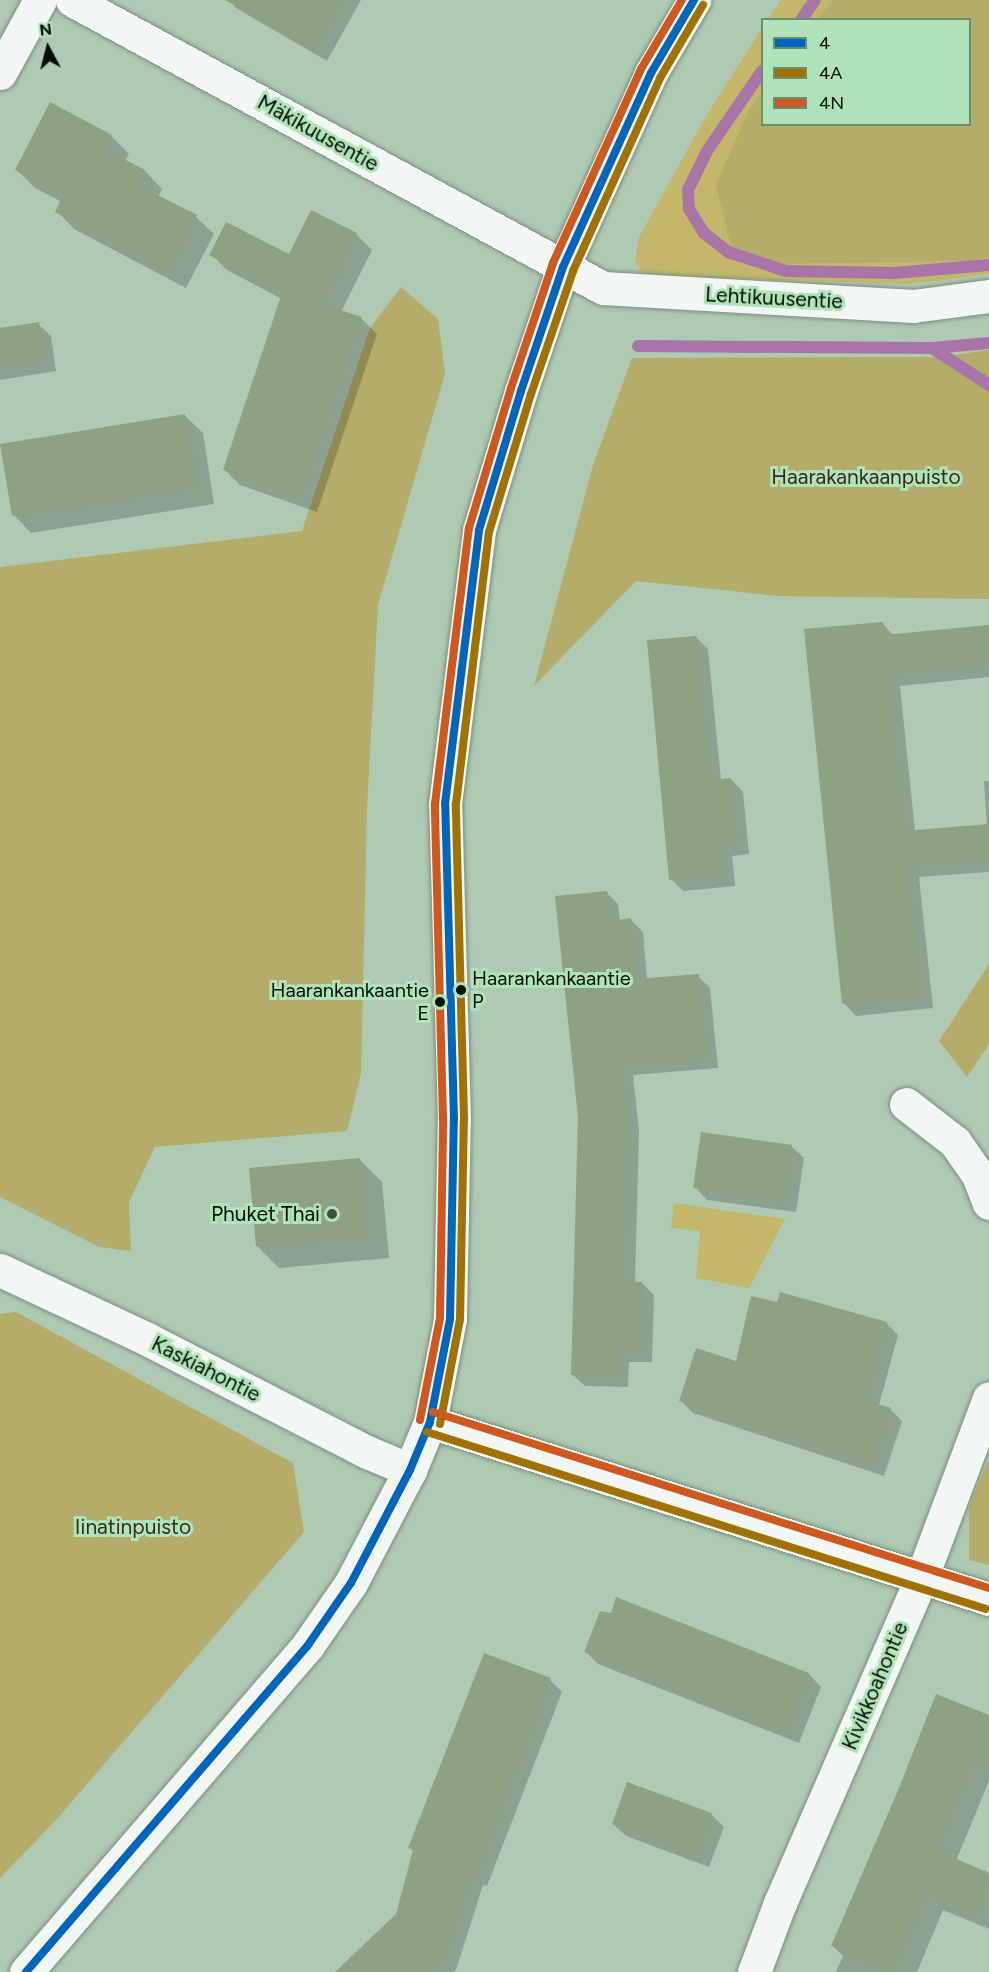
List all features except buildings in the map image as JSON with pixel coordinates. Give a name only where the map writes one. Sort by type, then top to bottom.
[{"type":"street","points":[[0,73],[40,0]]},
{"type":"street","name":"Mäkikuusentie","points":[[72,0],[563,267]]},
{"type":"street","points":[[26,1972],[308,1645],[351,1583],[410,1470],[430,1422],[450,1319],[454,1119],[447,792],[480,530],[521,391],[563,267],[651,73],[694,0]]},
{"type":"street","name":"Lehtikuusentie","points":[[563,267],[603,288],[913,306],[989,296]]},
{"type":"street","points":[[906,1104],[955,1142],[978,1175],[989,1203]]},
{"type":"street","name":"Kaskiahontie","points":[[0,1270],[147,1339],[367,1452],[410,1470]]},
{"type":"street","name":"Kivikkoahontie","points":[[754,1972],[780,1903],[921,1579],[989,1398]]},
{"type":"street","points":[[430,1422],[989,1599]]},
{"type":"shaded area","points":[[781,0],[832,0],[819,18],[769,18]]},
{"type":"shaded area","points":[[761,30],[761,93],[748,111],[786,264],[971,261],[989,257],[989,274],[910,284],[650,276],[640,271],[635,260],[639,237],[706,116]]},
{"type":"shaded area","points":[[674,1203],[785,1219],[749,1288],[696,1278],[700,1231],[671,1228]]},
{"type":"green space","points":[[832,0],[989,0],[989,257],[971,261],[786,264],[731,247],[716,185],[748,111],[761,93],[761,126],[971,126],[971,18],[819,18]]},
{"type":"green space","points":[[401,287],[438,319],[445,374],[378,605],[367,809],[361,1074],[347,1131],[155,1147],[129,1202],[131,1251],[99,1247],[0,1197],[0,567],[302,531],[370,328]]},
{"type":"green space","name":"Haarakankaanpuisto","points":[[989,350],[989,599],[777,596],[636,581],[534,686],[593,465],[632,358],[938,357]]},
{"type":"green space","points":[[989,964],[989,1044],[967,1077],[939,1041]]},
{"type":"green space","name":"Iinatinpuisto","points":[[16,1312],[293,1463],[304,1532],[57,1819],[0,1878],[0,1314]]},
{"type":"green space","points":[[989,1459],[989,1565],[969,1560],[969,1507]]},
{"type":"waterway","points":[[802,18],[815,0]]},
{"type":"waterway","points":[[761,72],[707,151],[688,190],[689,209],[704,233],[728,252],[786,271],[894,273],[989,265]]},
{"type":"waterway","points":[[638,346],[932,348],[989,343]]},
{"type":"waterway","points":[[932,348],[989,385]]},
{"type":"transit line","name":"4N","points":[[420,1420],[440,1318],[443,1119],[435,804],[469,528],[511,388],[553,263],[641,69],[682,0]]},
{"type":"transit line","name":"4","points":[[26,1972],[308,1645],[351,1583],[410,1470],[430,1422],[450,1319],[454,1119],[445,804],[479,530],[521,391],[563,267],[651,73],[694,0]]},
{"type":"transit line","name":"4A","points":[[440,1424],[460,1319],[464,1119],[456,804],[489,532],[531,394],[573,271],[660,78],[703,5]]},
{"type":"transit line","name":"4N","points":[[433,1412],[989,1588]]},
{"type":"transit line","name":"4A","points":[[427,1432],[986,1609]]},
{"type":"place","name":"Haarankankaantie P","points":[[461,990]]},
{"type":"place","name":"Haarankankaantie E","points":[[440,1002]]},
{"type":"place","name":"Phuket Thai","points":[[332,1214]]}]
